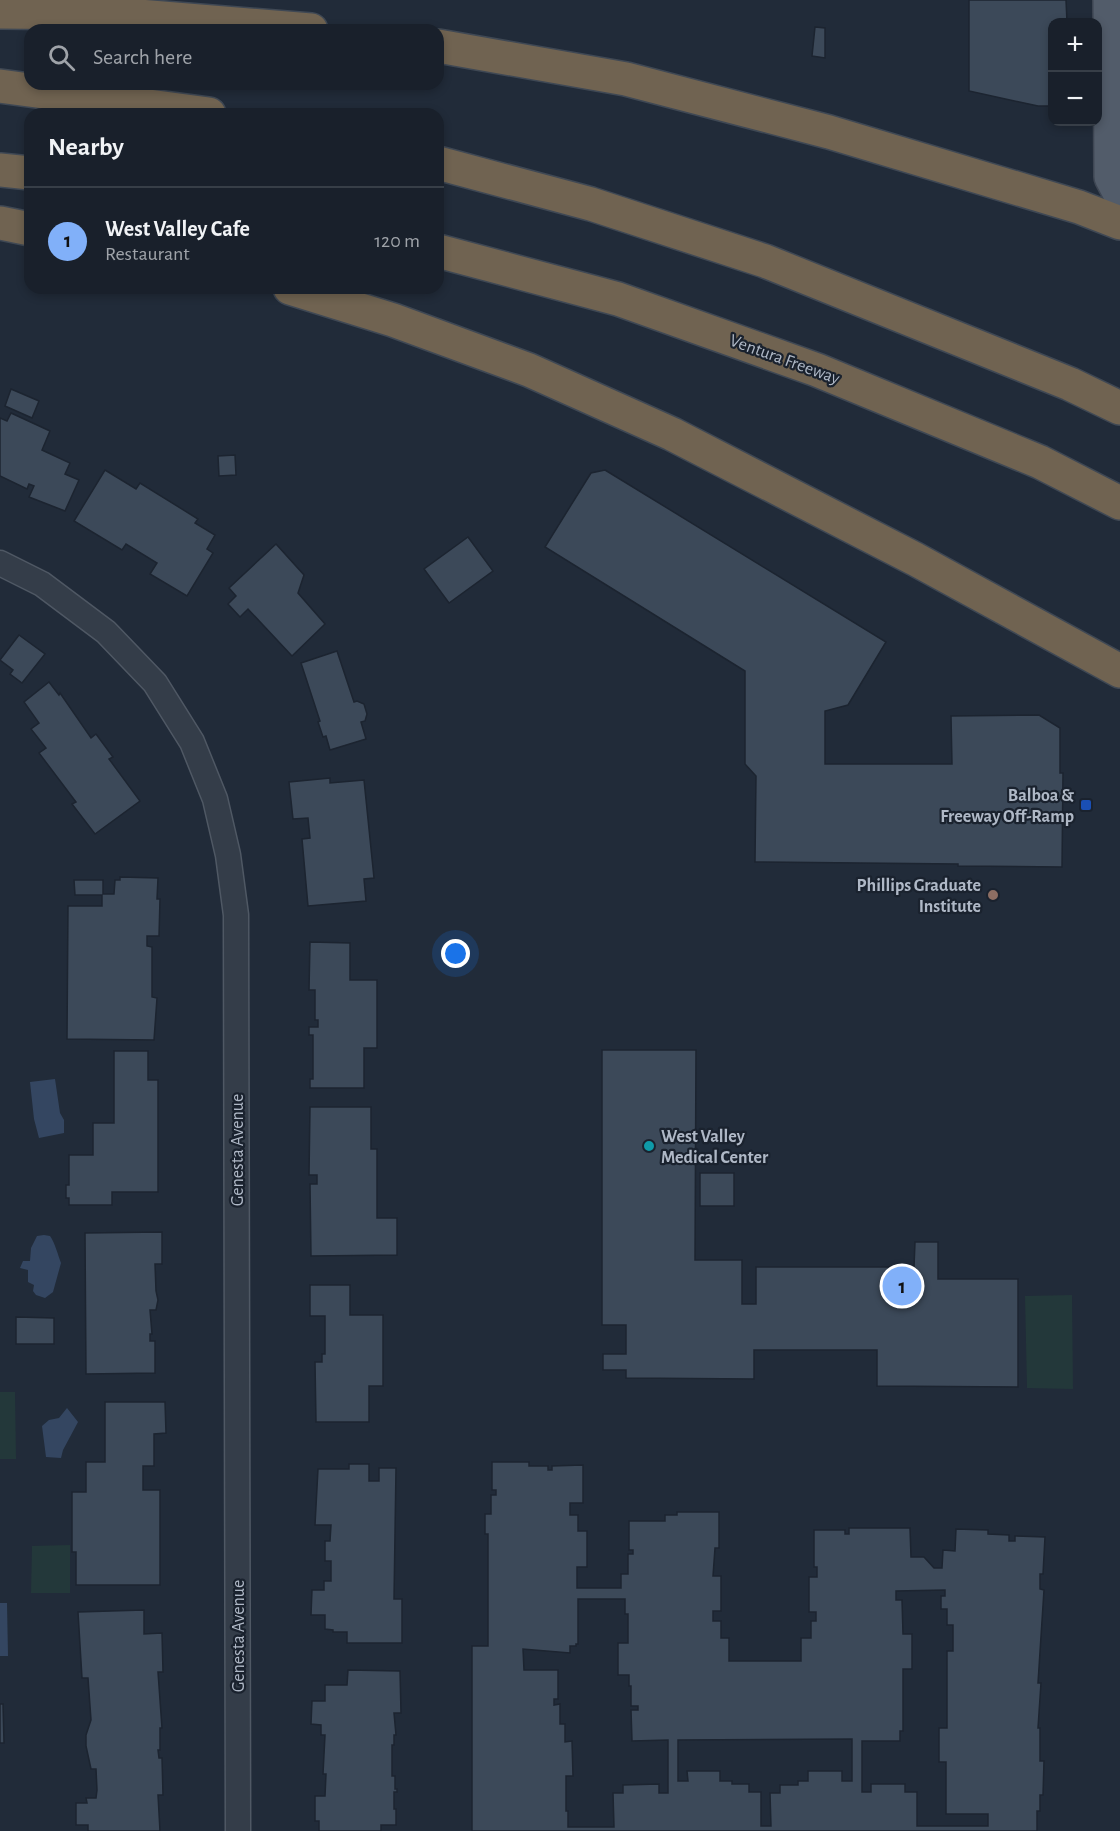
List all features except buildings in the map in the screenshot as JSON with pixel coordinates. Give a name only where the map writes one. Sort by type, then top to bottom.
[{"type":"highway","points":[[0,12],[102,13],[237,24]]},
{"type":"highway","points":[[444,47],[626,79],[839,134],[1079,207],[1120,223]]},
{"type":"highway","points":[[0,86],[24,89]]},
{"type":"highway","points":[[30,90],[164,108]]},
{"type":"highway","points":[[444,165],[591,204],[765,261],[1070,384],[1120,408]]},
{"type":"highway","points":[[0,170],[24,172]]},
{"type":"highway","points":[[0,223],[24,228]]},
{"type":"highway","name":"Ventura Freeway","points":[[444,253],[618,299],[817,370],[1040,462],[1120,503]]},
{"type":"highway","points":[[309,294],[393,320],[529,370],[672,434],[915,559],[1120,671]]},
{"type":"main road","points":[[1110,0],[1111,177],[1120,194]]},
{"type":"street","name":"Genesta Avenue","points":[[0,563],[42,584],[106,632],[155,683],[192,742],[215,799],[228,855],[236,915],[238,1831]]},
{"type":"green space","points":[[1072,1295],[1073,1389],[1027,1388],[1025,1296]]},
{"type":"green space","points":[[0,1392],[15,1392],[16,1459],[0,1459]]},
{"type":"green space","points":[[70,1545],[70,1593],[31,1593],[32,1546]]},
{"type":"water","points":[[55,1079],[60,1113],[64,1120],[64,1133],[39,1138],[34,1119],[30,1082]]},
{"type":"water","points":[[44,1235],[52,1239],[61,1263],[53,1292],[45,1298],[36,1295],[33,1291],[34,1285],[28,1282],[28,1270],[20,1268],[23,1261],[30,1261],[31,1248],[37,1236]]},
{"type":"water","points":[[67,1408],[78,1422],[61,1458],[46,1457],[42,1426],[49,1420],[59,1418]]},
{"type":"water","points":[[0,1603],[7,1603],[8,1656],[0,1656]]},
{"type":"place","name":"Balboa & Freeway Off-Ramp","points":[[1086,805]]},
{"type":"place","name":"Phillips Graduate Institute","points":[[993,895]]},
{"type":"place","name":"West Valley Medical Center","points":[[649,1146]]},
{"type":"place","name":"West Valley Cafe","points":[[902,1286]]}]
